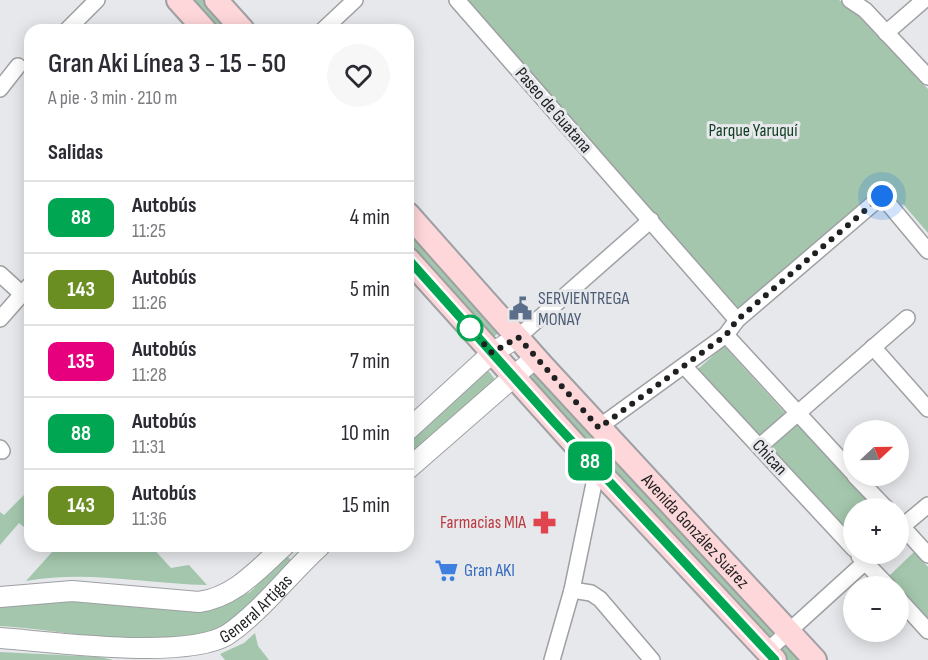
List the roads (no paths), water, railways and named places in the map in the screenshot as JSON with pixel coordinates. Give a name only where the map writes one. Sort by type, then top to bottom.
[{"type":"main road","points":[[178,0],[200,24]]},
{"type":"main road","points":[[216,0],[238,24]]},
{"type":"main road","name":"Avenida González Suárez","points":[[414,221],[599,428],[815,660]]},
{"type":"main road","name":"Avenida González Suárez","points":[[414,266],[597,469],[771,656]]},
{"type":"street","points":[[73,24],[97,0]]},
{"type":"street","points":[[330,24],[356,0]]},
{"type":"street","name":"Paseo de Guatana","points":[[458,0],[737,320]]},
{"type":"street","points":[[850,0],[865,10],[928,77]]},
{"type":"street","points":[[886,33],[924,0]]},
{"type":"street","points":[[0,89],[18,66]]},
{"type":"street","points":[[599,428],[726,335],[737,320],[882,196],[928,251]]},
{"type":"street","points":[[414,424],[492,353],[518,337],[651,220]]},
{"type":"street","points":[[0,274],[24,288]]},
{"type":"street","points":[[0,319],[24,291]]},
{"type":"street","points":[[760,446],[907,318]]},
{"type":"street","points":[[726,335],[843,463]]},
{"type":"street","points":[[873,347],[928,409]]},
{"type":"street","points":[[414,464],[535,357]]},
{"type":"street","name":"Chican","points":[[685,367],[843,537]]},
{"type":"street","points":[[552,660],[572,590],[597,469]]},
{"type":"street","points":[[865,486],[876,498]]},
{"type":"street","points":[[909,519],[928,505]]},
{"type":"street","points":[[909,535],[928,555]]},
{"type":"street","name":"General Artigas","points":[[0,597],[72,591],[188,601],[211,600],[233,591],[277,552]]},
{"type":"street","points":[[290,552],[301,563]]},
{"type":"street","name":"General Artigas","points":[[0,638],[164,655],[208,644],[225,636],[243,623],[313,552]]},
{"type":"street","points":[[771,656],[789,631],[857,564]]},
{"type":"street","points":[[871,564],[880,576]]},
{"type":"street","points":[[572,590],[591,593],[600,599],[652,660]]},
{"type":"street","points":[[909,610],[928,631]]},
{"type":"place","name":"SERVIENTREGA MONAY","points":[[520,308]]},
{"type":"place","name":"Farmacias MIA","points":[[544,522]]},
{"type":"place","name":"Gran AKI","points":[[446,570]]},
{"type":"park label","name":"Parque Yaruquí","points":[[753,130]]}]
